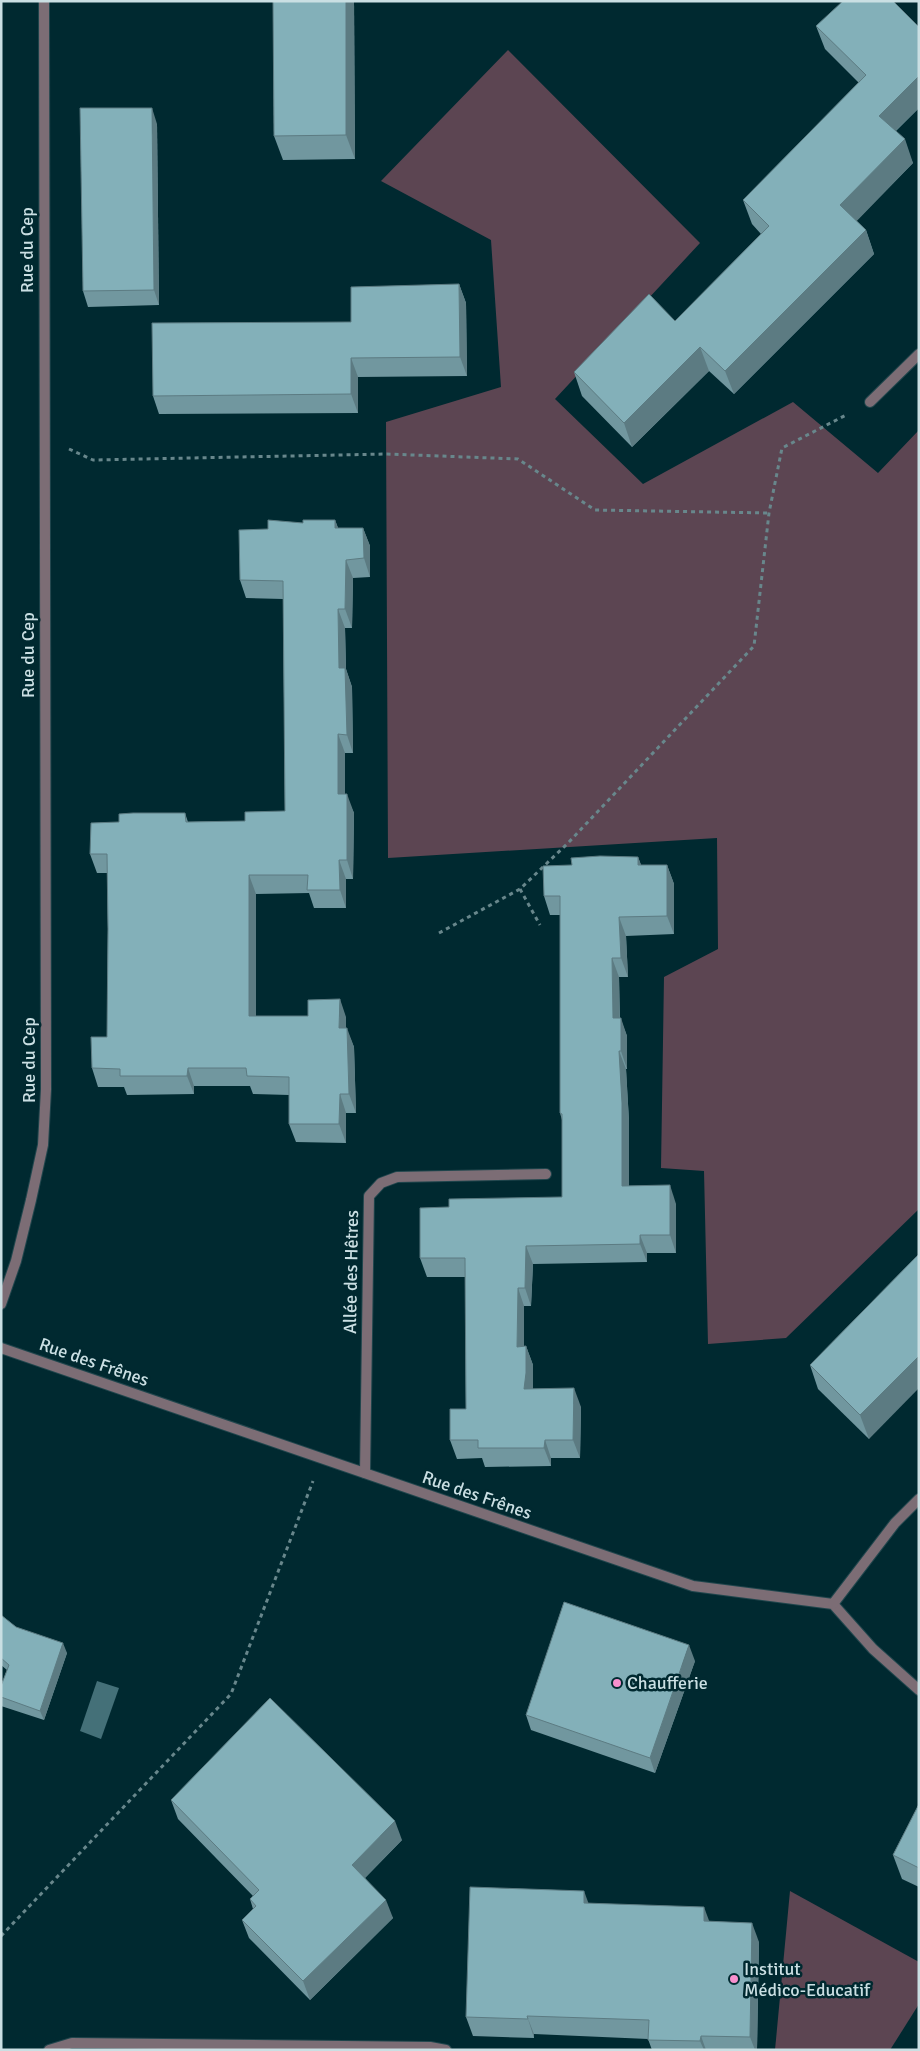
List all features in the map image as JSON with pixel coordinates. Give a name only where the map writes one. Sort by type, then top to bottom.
[{"type":"street","name":"Rue du Cep","points":[[1,1304],[16,1261],[41,1154],[46,1089],[44,1]]},
{"type":"street","points":[[870,402],[919,354]]},
{"type":"street","name":"Allée des Hêtres","points":[[364,1473],[369,1196],[381,1183],[398,1177],[546,1174]]},
{"type":"street","name":"Rue des Frênes","points":[[1,1348],[693,1586],[833,1604]]},
{"type":"street","points":[[919,1499],[895,1523],[833,1604],[873,1648],[919,1690]]},
{"type":"street","points":[[49,2050],[72,2043],[430,2048],[446,2050]]},
{"type":"path","points":[[439,933],[520,889],[568,843],[754,646],[768,513],[782,448],[870,402]]},
{"type":"path","points":[[44,438],[93,460],[387,454],[518,459],[595,510],[768,513]]},
{"type":"path","points":[[520,889],[540,925]]},
{"type":"path","points":[[1,1936],[231,1694],[308,1497],[320,1457]]},
{"type":"shaded area","points":[[508,50],[700,243],[555,399],[643,484],[793,402],[878,473],[919,430],[919,1209],[786,1338],[708,1344],[704,1171],[661,1168],[664,977],[718,949],[717,838],[388,858],[386,422],[501,387],[491,240],[381,181]]},
{"type":"shaded area","points":[[790,1891],[919,1962],[919,2004],[890,2050],[775,2050]]},
{"type":"water","points":[[97,1681],[119,1688],[101,1739],[80,1731]]},
{"type":"building","points":[[273,1],[346,1],[346,135],[274,136]]},
{"type":"building","points":[[843,1],[893,1],[919,27],[919,76],[879,116],[905,139],[840,205],[866,230],[725,371],[700,347],[624,423],[574,372],[649,294],[675,321],[769,226],[743,200],[866,75],[816,26]]},
{"type":"building","points":[[80,108],[152,108],[154,290],[83,291]]},
{"type":"building","points":[[459,284],[460,357],[351,358],[351,394],[153,396],[152,323],[351,322],[351,287]]},
{"type":"building","points":[[268,520],[303,523],[303,520],[335,520],[335,528],[363,528],[364,558],[346,560],[345,609],[338,609],[339,668],[345,668],[347,735],[338,734],[338,794],[347,794],[347,860],[339,860],[340,890],[307,890],[308,875],[249,875],[249,1016],[308,1016],[308,1000],[340,999],[339,1028],[347,1028],[349,1094],[340,1094],[339,1124],[289,1124],[289,1077],[247,1076],[246,1068],[188,1068],[187,1076],[120,1076],[120,1069],[92,1068],[91,1037],[107,1037],[108,929],[107,854],[90,854],[91,823],[119,822],[119,814],[133,813],[185,813],[186,822],[245,821],[245,812],[285,811],[283,581],[240,580],[239,530],[268,529]]},
{"type":"building","points":[[600,856],[638,857],[638,865],[667,865],[667,916],[619,917],[621,958],[612,958],[613,1018],[621,1018],[621,1051],[619,1051],[622,1103],[622,1186],[670,1185],[670,1235],[640,1235],[640,1244],[526,1246],[525,1288],[518,1288],[517,1347],[526,1346],[524,1389],[574,1388],[573,1440],[545,1440],[544,1448],[478,1448],[478,1440],[450,1440],[450,1409],[466,1409],[465,1258],[420,1258],[420,1208],[449,1207],[449,1199],[562,1197],[560,896],[544,896],[543,866],[572,865],[571,858]]},
{"type":"building","points":[[919,1254],[919,1356],[860,1415],[810,1365]]},
{"type":"building","name":"Chaufferie","points":[[564,1602],[689,1645],[650,1758],[526,1715]]},
{"type":"building","points":[[1,1615],[16,1627],[63,1643],[40,1711],[1,1697],[1,1686],[9,1665],[1,1658]]},
{"type":"building","points":[[270,1698],[395,1821],[352,1865],[386,1900],[303,1981],[242,1920],[256,1906],[250,1899],[259,1890],[171,1800]]},
{"type":"building","points":[[919,1804],[919,1868],[893,1855]]},
{"type":"building","name":"Institut Médico-Educatif","points":[[470,1887],[584,1891],[584,1903],[704,1907],[704,1921],[752,1923],[750,2037],[701,2036],[700,2041],[648,2040],[649,2020],[527,2016],[528,2019],[466,2017]]},
{"type":"place","name":"Chaufferie","points":[[617,1683]]},
{"type":"place","name":"Institut Médico-Educatif","points":[[734,1979]]}]
